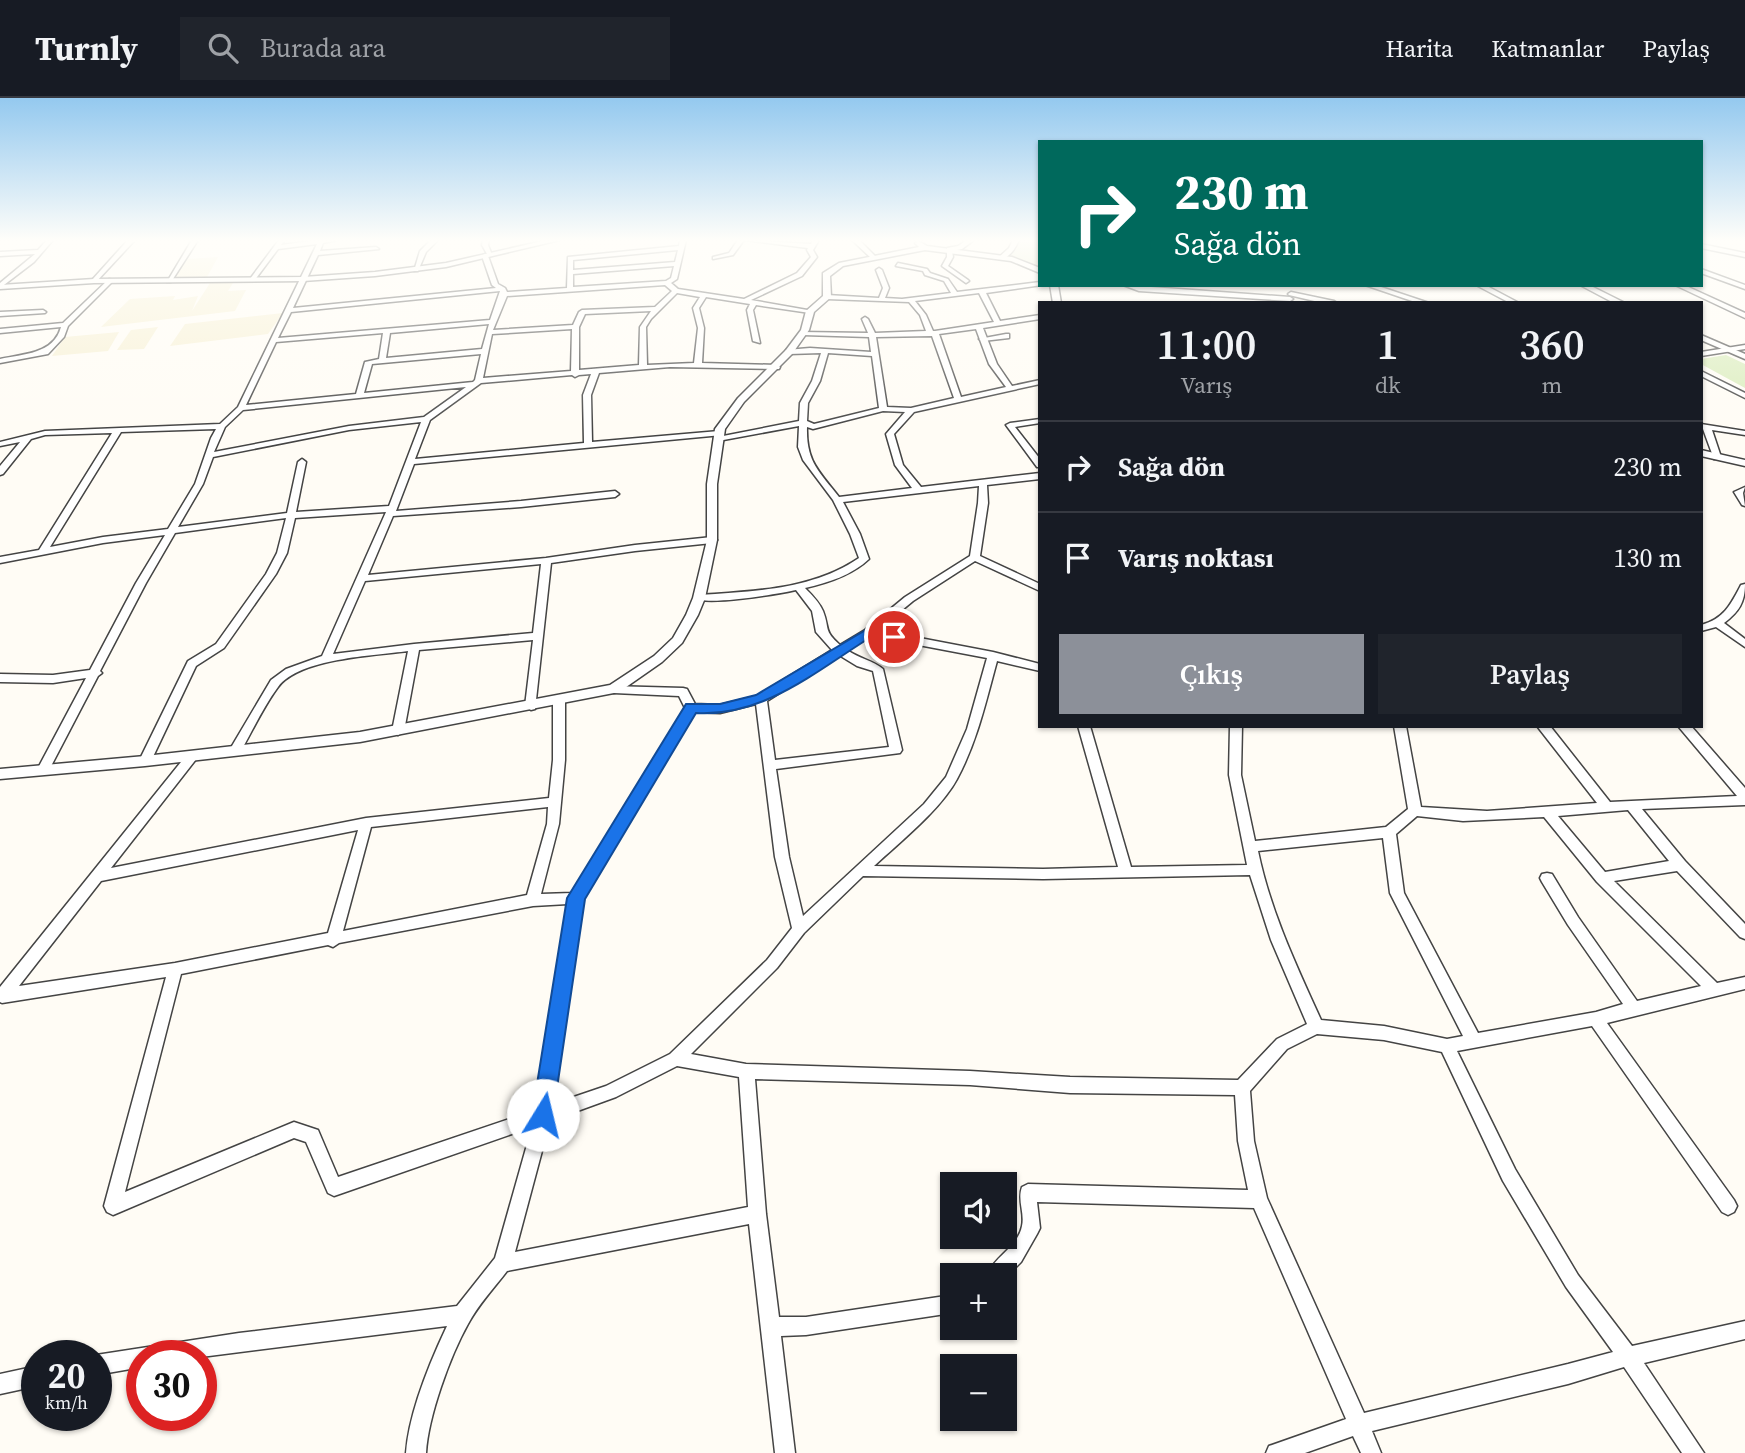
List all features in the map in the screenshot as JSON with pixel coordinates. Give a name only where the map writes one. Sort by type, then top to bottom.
[{"type":"street","points":[[0,360],[45,352],[62,336],[65,325],[87,303]]},
{"type":"street","points":[[43,770],[141,583],[199,484],[222,426],[240,408],[292,303]]},
{"type":"street","points":[[289,310],[369,303]]},
{"type":"street","points":[[210,455],[349,428],[426,419],[477,383],[489,332],[499,303]]},
{"type":"street","points":[[643,368],[643,327],[664,303]]},
{"type":"street","points":[[698,364],[701,328],[696,308],[699,303]]},
{"type":"street","points":[[751,303],[757,341]]},
{"type":"street","points":[[764,303],[810,311]]},
{"type":"street","points":[[614,689],[658,659],[678,640],[699,598],[712,540],[712,484],[718,436],[741,400],[789,352],[803,333],[810,311],[820,303]]},
{"type":"street","points":[[913,303],[933,334],[958,399]]},
{"type":"street","points":[[988,303],[998,323]]},
{"type":"street","points":[[1717,303],[1745,316]]},
{"type":"street","points":[[575,374],[576,327],[582,312],[658,309]]},
{"type":"street","points":[[0,314],[43,312]]},
{"type":"street","points":[[803,333],[933,334],[1038,317]]},
{"type":"street","points":[[865,319],[876,354],[883,409]]},
{"type":"street","points":[[274,340],[493,322]]},
{"type":"street","points":[[0,331],[65,325]]},
{"type":"street","points":[[489,332],[576,327]]},
{"type":"street","points":[[979,327],[993,364],[1010,388]]},
{"type":"street","points":[[382,360],[387,331]]},
{"type":"street","points":[[983,339],[1006,336]]},
{"type":"street","points":[[1703,338],[1745,357]]},
{"type":"street","points":[[1703,354],[1745,347]]},
{"type":"street","points":[[359,396],[369,362],[485,351]]},
{"type":"street","points":[[699,598],[738,596],[797,586],[829,578],[864,559],[855,534],[837,500],[807,460],[802,447],[804,403],[816,381],[825,351]]},
{"type":"street","points":[[789,352],[876,354]]},
{"type":"street","points":[[240,408],[643,368],[698,364],[776,367]]},
{"type":"street","points":[[588,444],[587,395],[595,373]]},
{"type":"street","points":[[1703,374],[1745,396]]},
{"type":"street","points":[[410,462],[588,444],[718,436],[804,423],[813,427],[883,409],[911,410],[1038,382]]},
{"type":"street","points":[[911,410],[890,434],[899,466],[918,490]]},
{"type":"street","points":[[326,658],[391,512],[426,419]]},
{"type":"street","points":[[1038,421],[1010,425],[1038,462]]},
{"type":"street","points":[[0,444],[46,433],[222,426]]},
{"type":"street","points":[[1704,427],[1745,433]]},
{"type":"street","points":[[1704,427],[1717,457]]},
{"type":"street","points":[[43,551],[118,430]]},
{"type":"street","points":[[0,472],[28,436]]},
{"type":"street","points":[[1703,454],[1745,463]]},
{"type":"street","points":[[145,761],[192,664],[220,646],[271,574],[282,553],[302,462]]},
{"type":"street","points":[[837,500],[1038,476]]},
{"type":"street","points":[[691,708],[720,709],[761,699],[869,632],[909,598],[975,557],[983,503],[983,481]]},
{"type":"street","points":[[1745,490],[1738,492],[1745,503]]},
{"type":"street","points":[[0,560],[174,529],[291,515],[521,504],[615,494]]},
{"type":"street","points":[[363,578],[546,561],[712,540]]},
{"type":"street","points":[[975,557],[1038,587]]},
{"type":"street","points":[[531,706],[546,561]]},
{"type":"street","points":[[772,765],[896,750],[878,669],[857,663],[838,652],[821,632],[821,616],[816,603],[797,586]]},
{"type":"street","points":[[1703,628],[1720,625],[1741,608],[1745,587]]},
{"type":"street","points":[[1720,625],[1745,644]]},
{"type":"street","points":[[869,632],[1038,667]]},
{"type":"street","points":[[235,751],[275,683],[290,672],[326,658],[539,636]]},
{"type":"street","points":[[398,731],[414,647]]},
{"type":"street","points":[[175,970],[113,1206],[294,1130],[312,1136],[334,1186],[610,1092],[676,1059],[772,964],[799,929],[928,807],[951,779],[973,729],[993,656]]},
{"type":"street","points":[[0,678],[53,679],[96,673]]},
{"type":"street","points":[[2,776],[398,731],[614,689],[682,692],[691,708]]},
{"type":"street","points":[[761,699],[772,765],[782,857],[799,929]]},
{"type":"street","points":[[533,900],[553,824],[559,760],[559,700]]},
{"type":"street","points":[[416,1453],[417,1438],[440,1362],[462,1315],[502,1264],[543,1115],[576,898],[691,708]]},
{"type":"street","points":[[1085,728],[1126,873]]},
{"type":"street","points":[[1232,728],[1235,775],[1255,870],[1278,940],[1317,1027]]},
{"type":"street","points":[[1400,728],[1415,811]]},
{"type":"street","points":[[1545,728],[1607,807]]},
{"type":"street","points":[[1686,728],[1745,798]]},
{"type":"street","points":[[2,997],[193,755]]},
{"type":"street","points":[[1251,847],[1389,832],[1415,811],[1446,817],[1487,817],[1745,798]]},
{"type":"street","points":[[100,876],[366,823],[555,802]]},
{"type":"street","points":[[1631,806],[1680,865],[1745,933]]},
{"type":"street","points":[[1547,812],[1602,878],[1713,989]]},
{"type":"street","points":[[333,940],[366,823]]},
{"type":"street","points":[[1389,832],[1396,893],[1474,1041]]},
{"type":"street","points":[[1602,878],[1680,865]]},
{"type":"street","points":[[862,871],[1126,873],[1255,870]]},
{"type":"street","points":[[1547,878],[1573,921],[1634,1008]]},
{"type":"street","points":[[2,997],[175,970],[533,900],[576,898]]},
{"type":"street","points":[[1371,1453],[1259,1199],[1246,1141],[1242,1088],[1282,1044],[1317,1027],[1384,1033],[1447,1046],[1596,1020],[1713,989],[1740,987]]},
{"type":"street","points":[[1596,1020],[1728,1206]]},
{"type":"street","points":[[1447,1046],[1509,1175],[1572,1281],[1650,1386],[1694,1453]]},
{"type":"street","points":[[676,1059],[746,1071],[970,1078],[1070,1085],[1242,1088]]},
{"type":"street","points":[[746,1071],[757,1214],[785,1453]]},
{"type":"street","points":[[1008,1263],[1015,1256],[1031,1227],[1028,1194],[1259,1199]]},
{"type":"street","points":[[502,1264],[757,1214]]},
{"type":"street","points":[[771,1327],[806,1326],[940,1306]]},
{"type":"street","points":[[217,1345],[462,1315]]},
{"type":"street","points":[[1276,1453],[1357,1425],[1745,1330]]},
{"type":"street","points":[[0,1384],[21,1379]]},
{"type":"shaded area","points":[[126,303],[195,303],[192,311],[197,303],[239,303],[235,311],[101,327]]},
{"type":"shaded area","points":[[283,313],[268,334],[170,346],[185,324]]},
{"type":"shaded area","points":[[158,327],[144,349],[117,350],[131,330]]},
{"type":"shaded area","points":[[119,332],[108,351],[52,356],[65,337]]},
{"type":"green space","points":[[1726,355],[1745,364],[1745,388],[1703,365],[1703,359]]},
{"type":"route","points":[[543,1115],[576,898],[691,708],[720,709],[761,699],[869,632],[894,637]]}]
